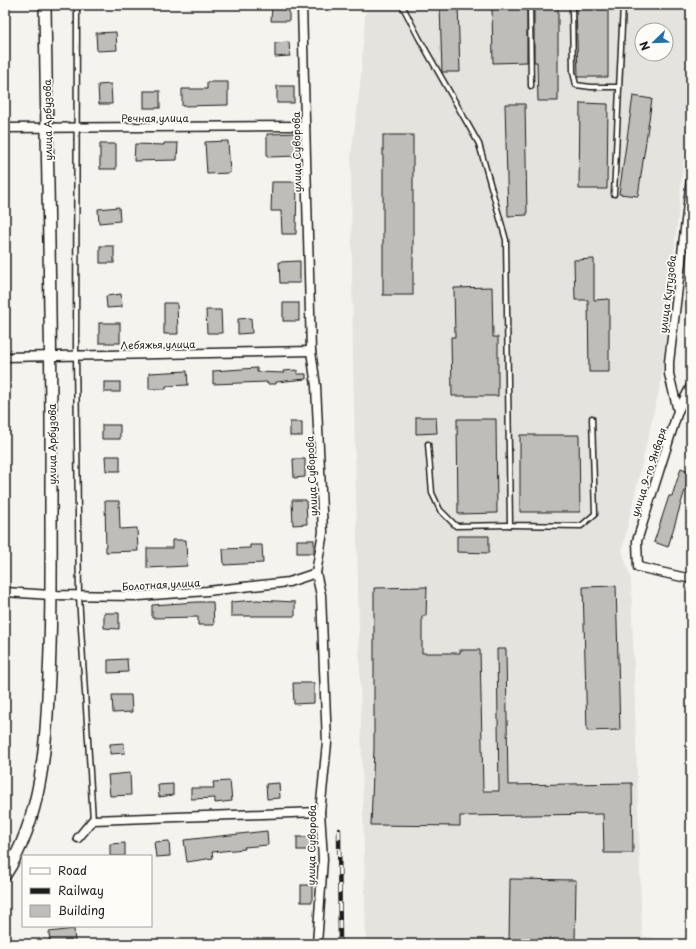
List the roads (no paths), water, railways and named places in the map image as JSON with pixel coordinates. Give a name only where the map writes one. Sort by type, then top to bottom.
[{"type":"street","name":"улица Арбузова","points":[[5,875],[12,864],[33,814],[43,761],[48,690],[51,595],[52,356],[45,5]]},
{"type":"street","name":"улица Суворова","points":[[302,5],[311,351],[316,386],[323,532],[316,574],[321,595],[327,743],[320,812],[323,859],[317,944]]},
{"type":"street","name":"Речная улица","points":[[5,128],[305,126]]},
{"type":"street","name":"улица Кутузова","points":[[678,411],[669,374],[669,362],[691,179]]},
{"type":"street","name":"Лебяжья улица","points":[[5,357],[311,351]]},
{"type":"street","name":"улица 9-го Января","points":[[691,386],[678,411],[637,541],[638,567],[691,579]]},
{"type":"street","name":"Болотная улица","points":[[5,592],[79,596],[139,596],[207,592],[289,582],[316,574]]},
{"type":"street","points":[[78,838],[93,820],[320,812]]},
{"type":"lane","points":[[77,5],[78,127],[76,356],[79,596],[93,820]]},
{"type":"lane","points":[[402,5],[479,144],[506,240],[510,525]]},
{"type":"lane","points":[[530,5],[531,86]]},
{"type":"lane","points":[[572,5],[573,72],[576,85],[591,87],[618,87]]},
{"type":"lane","points":[[614,194],[623,5]]},
{"type":"lane","points":[[428,444],[432,493],[440,510],[456,526],[581,526],[596,514],[592,418]]},
{"type":"railway","points":[[339,830],[340,944]]}]
